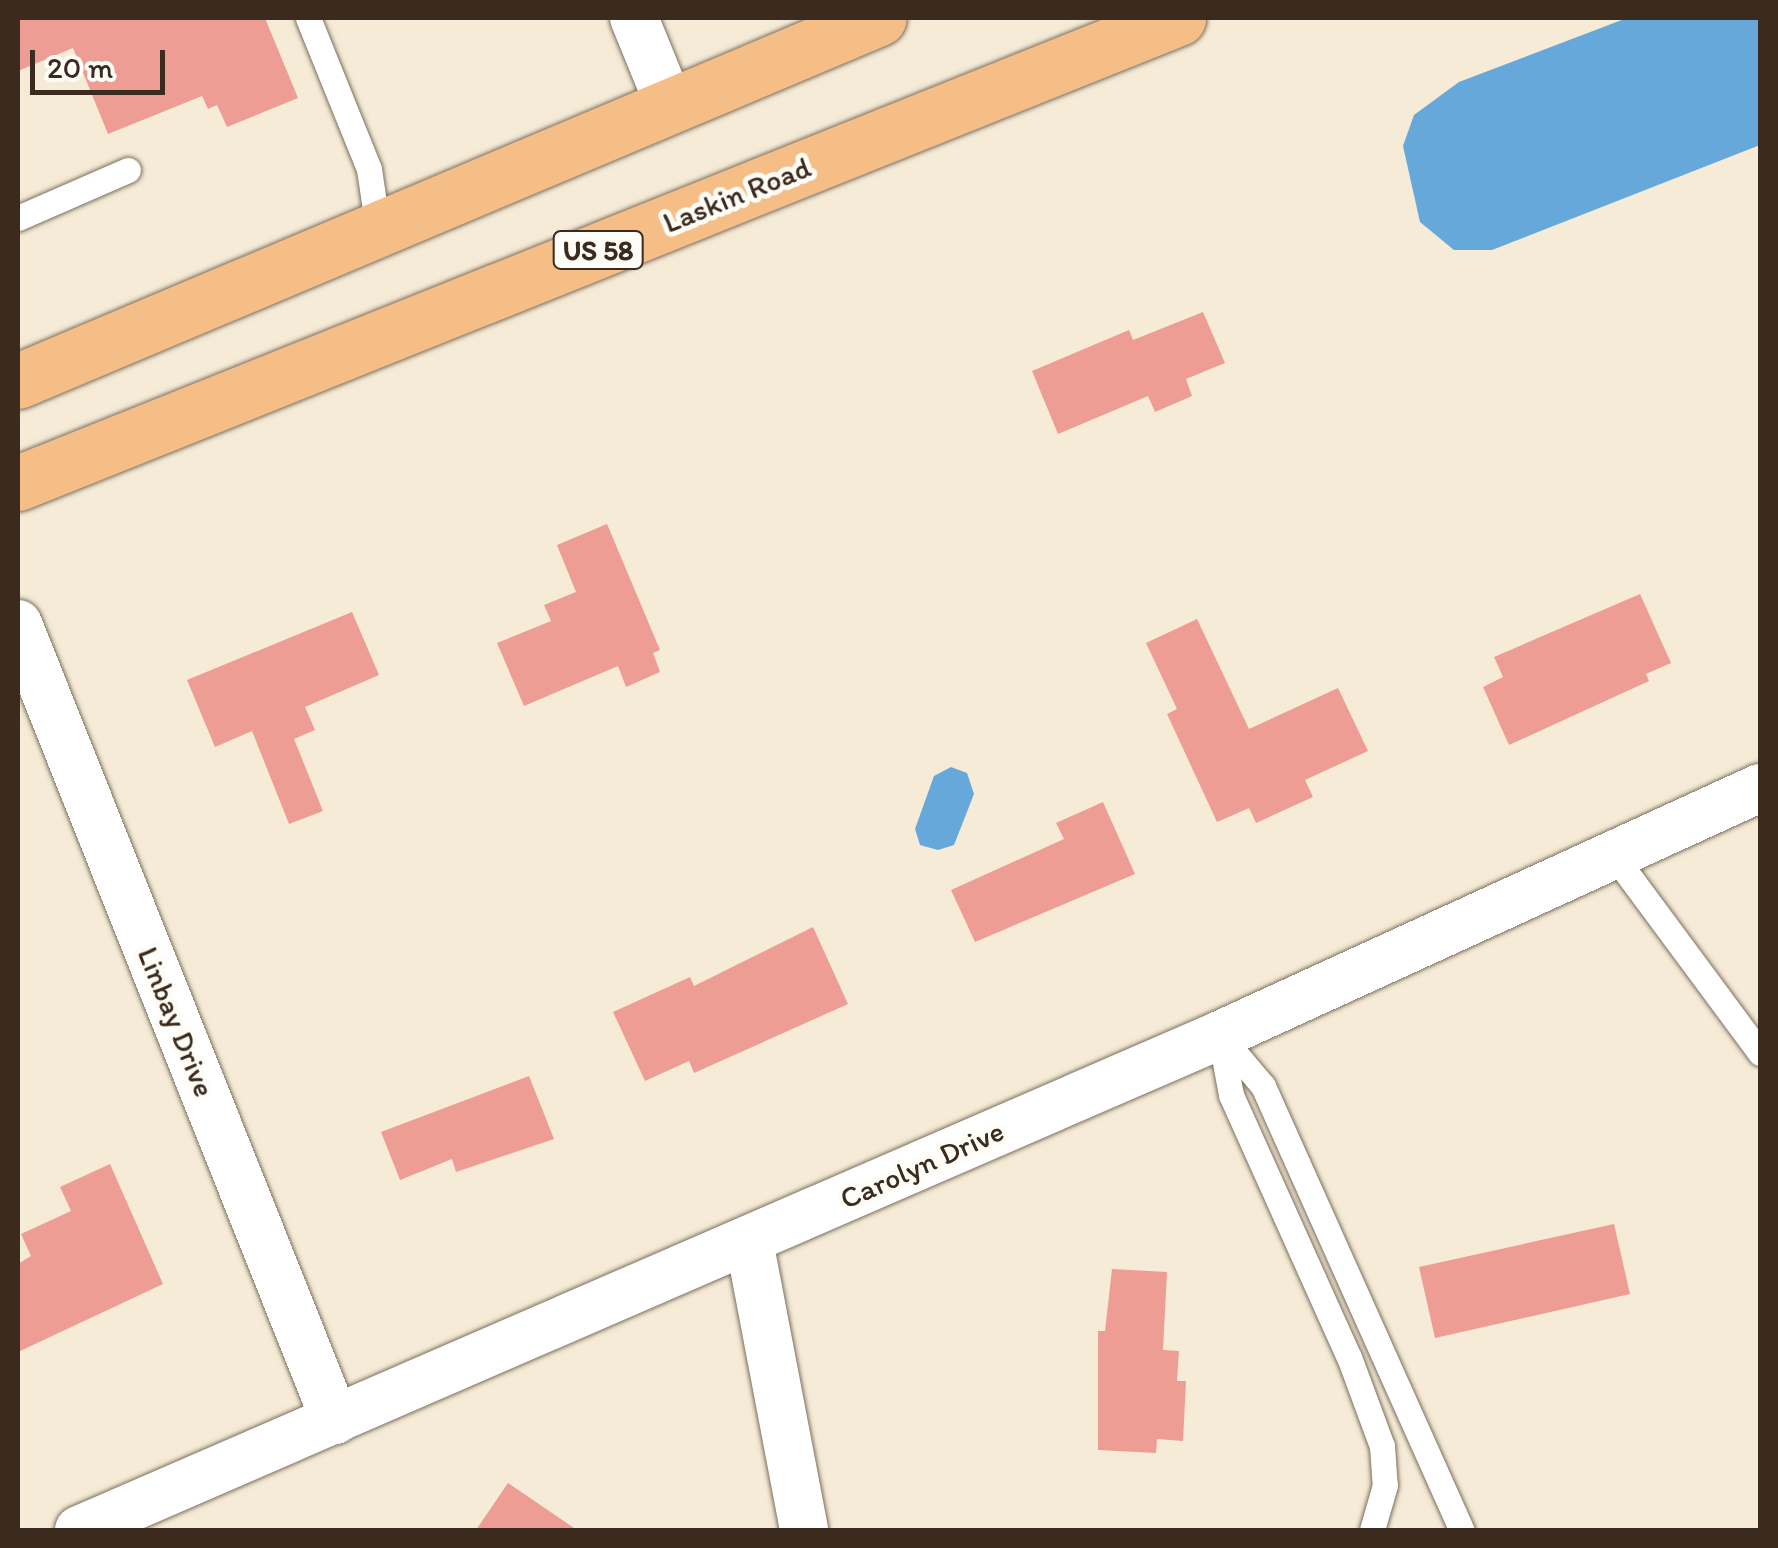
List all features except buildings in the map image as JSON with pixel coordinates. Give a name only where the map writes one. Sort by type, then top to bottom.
[{"type":"main road","points":[[18,381],[878,18]]},
{"type":"main road","name":"Laskin Road","points":[[18,484],[1178,18]]},
{"type":"street","points":[[634,18],[670,106]]},
{"type":"street","name":"Linbay Drive","points":[[18,624],[335,1420]]},
{"type":"street","name":"Carolyn Drive","points":[[79,1530],[1220,1034],[1616,857],[1760,788]]},
{"type":"street","points":[[749,1241],[804,1530]]},
{"type":"lane","points":[[308,18],[370,168],[378,229]]},
{"type":"lane","points":[[18,218],[128,170]]},
{"type":"lane","points":[[1616,857],[1760,1053]]},
{"type":"lane","points":[[1220,1034],[1230,1095],[1349,1357],[1382,1446],[1385,1485],[1372,1530]]},
{"type":"lane","points":[[1220,1034],[1262,1086],[1462,1530]]},
{"type":"water","points":[[1627,18],[1760,18],[1760,145],[1492,250],[1454,250],[1420,222],[1403,146],[1414,115],[1459,82]]},
{"type":"water","points":[[951,767],[967,773],[974,794],[954,845],[938,850],[920,845],[915,829],[934,776]]}]
